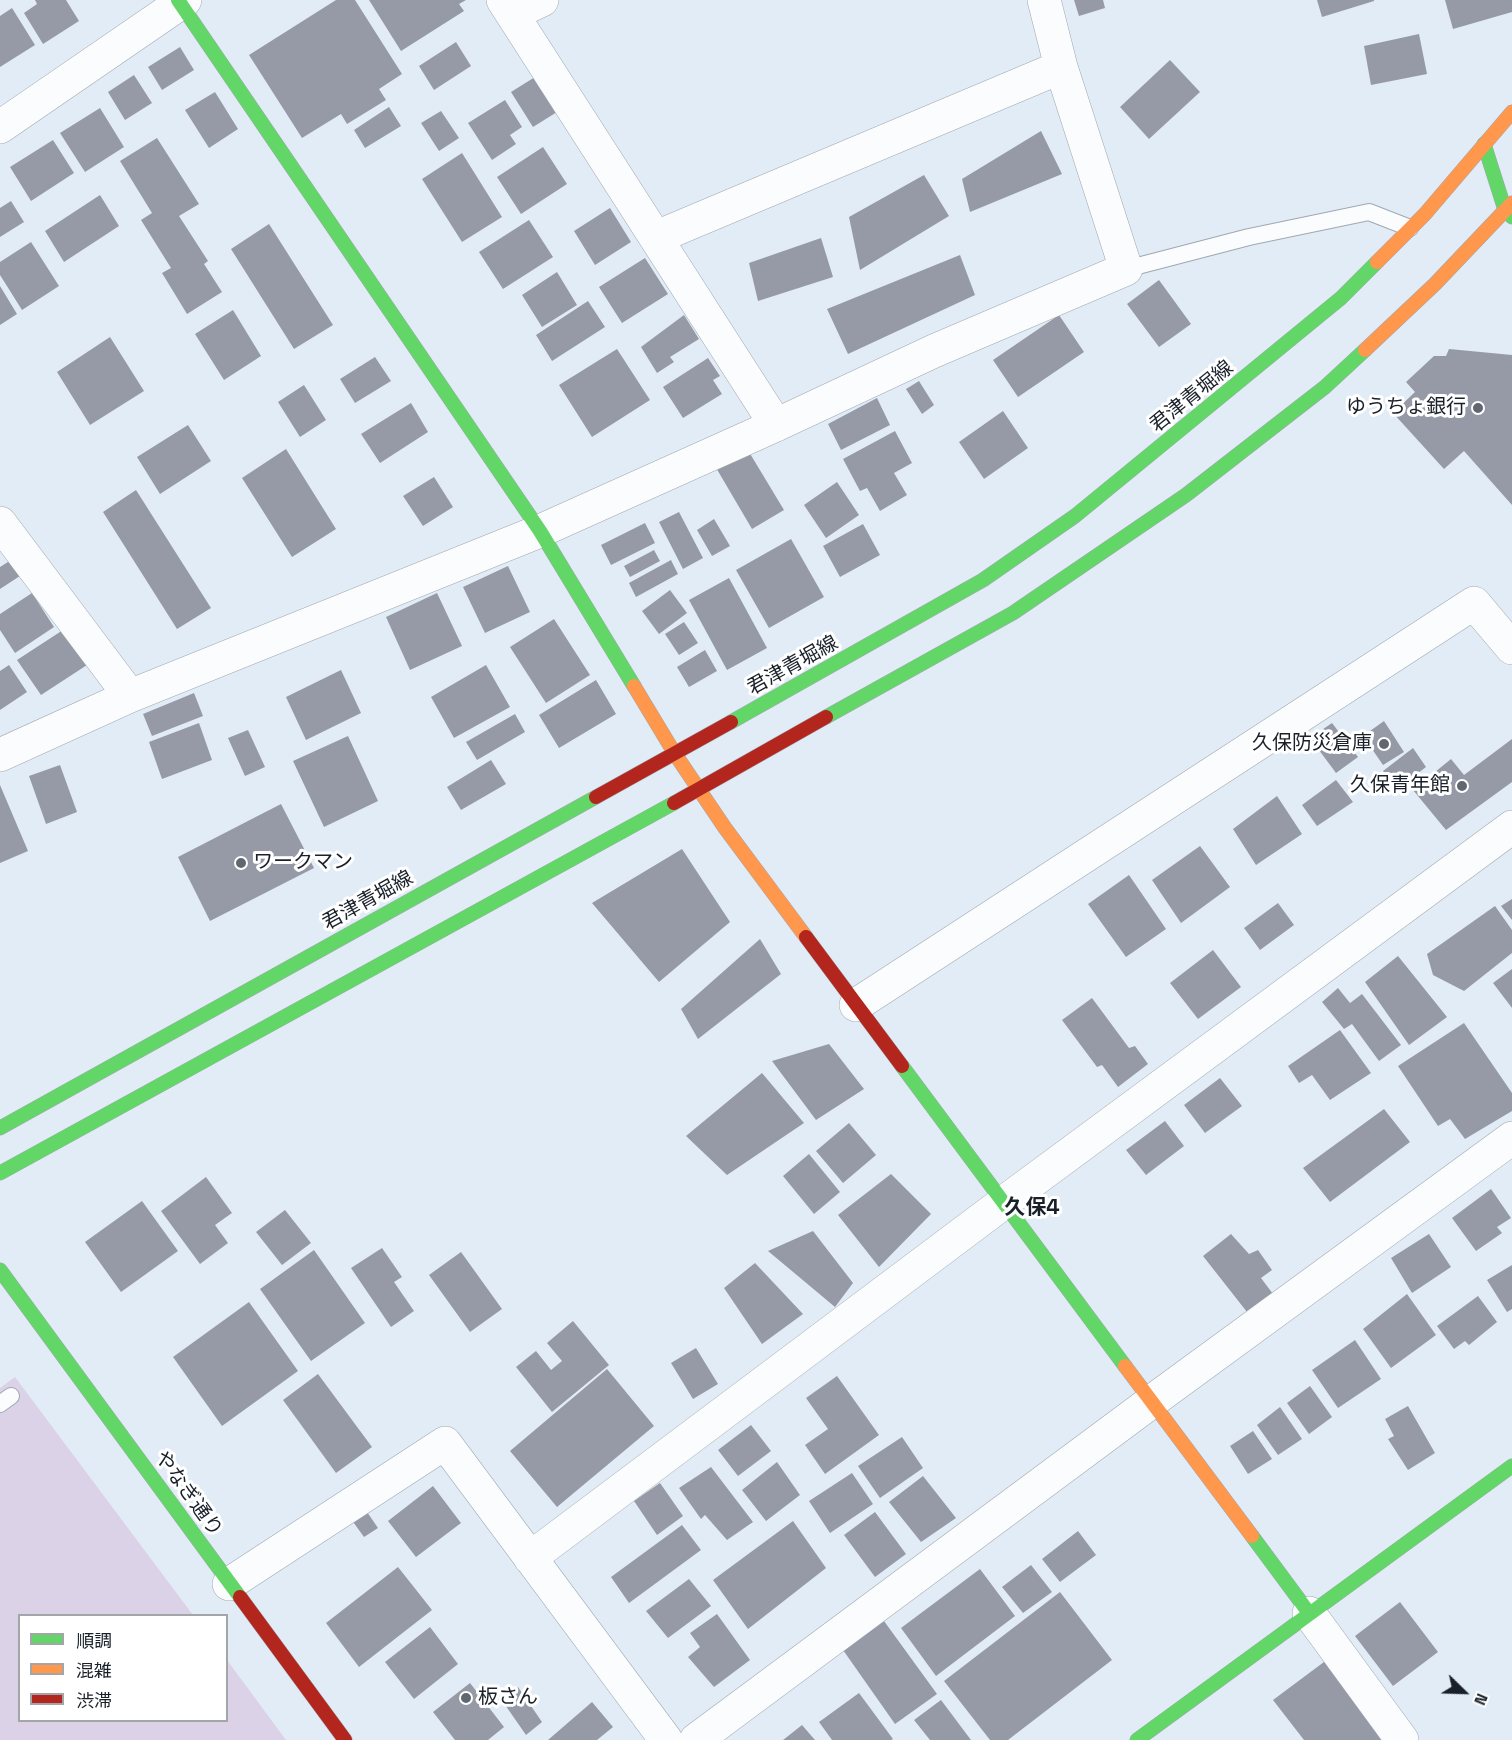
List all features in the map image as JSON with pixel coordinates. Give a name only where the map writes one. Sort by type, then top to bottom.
[{"type":"main road","points":[[181,1],[540,531],[675,754],[725,828],[1309,1613]]},
{"type":"main road","name":"君津青堀線","points":[[0,1128],[675,754],[983,580],[1075,516],[1341,298],[1425,214],[1512,112]]},
{"type":"main road","points":[[1484,144],[1503,156]]},
{"type":"main road","points":[[0,1173],[699,789],[1013,613],[1186,495],[1324,387],[1435,284],[1510,210],[1484,144]]},
{"type":"main road","name":"やなぎ通り","points":[[0,1270],[345,1740]]},
{"type":"main road","points":[[1137,1740],[1512,1466]]},
{"type":"street","points":[[542,0],[508,7],[776,425]]},
{"type":"street","points":[[0,755],[130,696],[540,531],[934,351],[1126,269],[1061,67],[1044,0]]},
{"type":"street","points":[[0,127],[181,1]]},
{"type":"street","points":[[657,237],[1061,67]]},
{"type":"street","points":[[0,522],[130,696]]},
{"type":"street","points":[[856,1005],[1474,603],[1512,648]]},
{"type":"street","points":[[531,1558],[1004,1203],[1512,827]]},
{"type":"street","points":[[696,1740],[1151,1402],[1512,1138]]},
{"type":"street","points":[[229,1584],[445,1443],[666,1740]]},
{"type":"street","points":[[1309,1613],[1402,1740]]},
{"type":"lane","points":[[1126,269],[1249,237],[1369,212],[1410,228]]},
{"type":"shaded area","points":[[15,1377],[192,1614],[18,1614],[18,1722],[228,1722],[228,1661],[286,1740],[0,1740],[0,1388]]},
{"type":"building","points":[[35,0],[66,0],[79,21],[43,44],[24,13],[37,4]]},
{"type":"building","points":[[336,0],[355,0],[402,74],[379,89],[386,100],[347,124],[341,114],[302,138],[249,55]]},
{"type":"building","points":[[369,0],[466,0],[459,4],[464,11],[401,51]]},
{"type":"building","points":[[1074,0],[1103,0],[1105,8],[1079,16]]},
{"type":"building","points":[[1317,0],[1374,0],[1374,1],[1322,17]]},
{"type":"building","points":[[1445,0],[1512,0],[1512,12],[1453,29]]},
{"type":"building","points":[[12,8],[35,45],[0,67],[0,16]]},
{"type":"building","points":[[1419,34],[1427,74],[1371,85],[1364,46]]},
{"type":"building","points":[[456,42],[471,66],[434,90],[419,66]]},
{"type":"building","points":[[180,47],[194,70],[162,90],[148,67]]},
{"type":"building","points":[[1170,60],[1200,92],[1149,139],[1120,107]]},
{"type":"building","points":[[134,75],[152,103],[125,120],[108,92]]},
{"type":"building","points":[[535,77],[557,112],[533,127],[511,92]]},
{"type":"building","points":[[215,92],[238,129],[209,148],[185,110]]},
{"type":"building","points":[[505,100],[522,127],[510,135],[516,144],[492,160],[468,123]]},
{"type":"building","points":[[389,107],[401,126],[365,148],[354,130]]},
{"type":"building","points":[[100,108],[124,147],[85,172],[60,133]]},
{"type":"building","points":[[441,111],[459,138],[439,151],[421,123]]},
{"type":"building","points":[[1041,131],[1062,174],[970,212],[962,179]]},
{"type":"building","points":[[157,138],[199,204],[179,216],[208,261],[204,264],[222,292],[187,314],[162,273],[171,268],[141,220],[152,213],[120,161]]},
{"type":"building","points":[[53,140],[74,173],[31,201],[10,167]]},
{"type":"building","points":[[543,147],[567,184],[521,214],[497,177]]},
{"type":"building","points":[[462,153],[502,217],[462,242],[422,179]]},
{"type":"building","points":[[924,175],[949,216],[860,270],[849,217]]},
{"type":"building","points":[[100,195],[119,226],[64,262],[45,231]]},
{"type":"building","points":[[11,201],[24,222],[0,237],[0,208]]},
{"type":"building","points":[[610,208],[631,242],[595,265],[574,231]]},
{"type":"building","points":[[529,220],[553,257],[503,289],[479,252]]},
{"type":"building","points":[[269,224],[333,325],[294,349],[231,249]]},
{"type":"building","points":[[821,238],[833,277],[758,301],[749,263]]},
{"type":"building","points":[[31,242],[59,286],[22,310],[0,275],[0,262]]},
{"type":"building","points":[[960,255],[975,295],[848,354],[827,309]]},
{"type":"building","points":[[645,258],[668,294],[622,323],[599,287]]},
{"type":"building","points":[[557,272],[577,305],[542,327],[522,295]]},
{"type":"building","points":[[1159,280],[1191,324],[1159,347],[1127,304]]},
{"type":"building","points":[[0,286],[17,314],[0,325]]},
{"type":"building","points":[[588,301],[605,327],[552,361],[536,335]]},
{"type":"building","points":[[233,310],[261,356],[224,380],[195,334]]},
{"type":"building","points":[[684,315],[699,339],[670,357],[674,362],[657,373],[641,347]]},
{"type":"building","points":[[1059,315],[1084,352],[1018,397],[993,360]]},
{"type":"building","points":[[110,337],[144,391],[90,425],[57,372]]},
{"type":"building","points":[[617,349],[650,400],[592,437],[559,385]]},
{"type":"building","points":[[1449,349],[1512,355],[1512,505],[1464,451],[1444,469],[1393,413],[1415,392],[1406,382],[1434,356],[1446,356]]},
{"type":"building","points":[[375,357],[391,381],[355,403],[340,379]]},
{"type":"building","points":[[708,358],[720,376],[713,380],[722,394],[683,418],[663,387]]},
{"type":"building","points":[[919,381],[934,405],[922,414],[906,389]]},
{"type":"building","points":[[304,385],[326,420],[300,437],[278,402]]},
{"type":"building","points":[[877,398],[890,425],[841,450],[828,424]]},
{"type":"building","points":[[411,403],[428,432],[380,463],[361,434]]},
{"type":"building","points":[[1003,411],[1028,448],[984,479],[959,442]]},
{"type":"building","points":[[188,425],[211,461],[160,494],[137,457]]},
{"type":"building","points":[[895,431],[912,463],[894,473],[907,495],[880,511],[867,488],[860,491],[843,459]]},
{"type":"building","points":[[746,447],[784,510],[752,529],[715,466]]},
{"type":"building","points":[[286,449],[336,529],[292,557],[242,478]]},
{"type":"building","points":[[434,477],[453,507],[423,526],[403,496]]},
{"type":"building","points":[[837,482],[859,515],[826,538],[804,505]]},
{"type":"building","points":[[136,490],[211,608],[177,629],[103,512]]},
{"type":"building","points":[[679,512],[703,558],[683,569],[659,522]]},
{"type":"building","points":[[714,519],[730,546],[712,556],[697,530]]},
{"type":"building","points":[[645,523],[655,543],[611,565],[601,545]]},
{"type":"building","points":[[863,524],[880,555],[840,577],[823,546]]},
{"type":"building","points":[[791,539],[824,597],[769,628],[736,570]]},
{"type":"building","points":[[654,550],[660,561],[630,577],[624,566]]},
{"type":"building","points":[[16,557],[26,572],[0,589],[0,567]]},
{"type":"building","points":[[671,560],[678,574],[636,597],[629,583]]},
{"type":"building","points":[[508,566],[530,612],[485,633],[463,587]]},
{"type":"building","points":[[729,578],[767,648],[727,670],[689,600]]},
{"type":"building","points":[[670,590],[687,613],[659,634],[642,611]]},
{"type":"building","points":[[32,593],[54,627],[15,653],[0,630],[0,614]]},
{"type":"building","points":[[437,593],[462,646],[410,670],[386,617]]},
{"type":"building","points":[[554,619],[590,675],[546,703],[510,647]]},
{"type":"building","points":[[684,622],[698,643],[679,655],[665,634]]},
{"type":"building","points":[[63,630],[87,665],[41,695],[17,660]]},
{"type":"building","points":[[705,650],[717,671],[689,687],[677,667]]},
{"type":"building","points":[[9,665],[27,692],[0,710],[0,671]]},
{"type":"building","points":[[486,665],[510,707],[454,738],[431,697]]},
{"type":"building","points":[[341,670],[361,713],[306,740],[286,697]]},
{"type":"building","points":[[596,680],[616,714],[559,748],[539,715]]},
{"type":"building","points":[[194,693],[203,716],[152,736],[143,714]]},
{"type":"building","points":[[515,714],[525,732],[477,760],[466,742]]},
{"type":"building","name":"久保防災倉庫","points":[[1384,721],[1404,752],[1383,765],[1363,736]]},
{"type":"building","points":[[199,723],[212,760],[162,779],[149,742]]},
{"type":"building","points":[[1332,723],[1358,757],[1336,773],[1310,738]]},
{"type":"building","points":[[248,730],[265,767],[245,776],[228,738]]},
{"type":"building","points":[[348,736],[378,801],[324,827],[293,761]]},
{"type":"building","name":"久保青年館","points":[[1512,739],[1512,782],[1446,830],[1413,790],[1451,759],[1464,775]]},
{"type":"building","points":[[1413,748],[1426,767],[1396,790],[1383,771]]},
{"type":"building","points":[[491,760],[506,784],[461,810],[447,787]]},
{"type":"building","points":[[60,765],[77,812],[46,824],[29,776]]},
{"type":"building","points":[[1336,780],[1353,802],[1317,826],[1302,805]]},
{"type":"building","points":[[0,785],[28,851],[0,863]]},
{"type":"building","points":[[1277,796],[1302,834],[1256,865],[1233,829]]},
{"type":"building","points":[[281,804],[314,868],[210,921],[178,857]]},
{"type":"building","points":[[1200,846],[1230,887],[1181,923],[1152,880]]},
{"type":"building","points":[[682,849],[730,922],[659,982],[592,903]]},
{"type":"building","points":[[1129,875],[1166,929],[1126,957],[1088,904]]},
{"type":"building","points":[[1512,899],[1512,920],[1501,906]]},
{"type":"building","points":[[1278,903],[1294,925],[1260,950],[1244,928]]},
{"type":"building","points":[[1495,906],[1512,930],[1512,953],[1464,991],[1433,975],[1427,954]]},
{"type":"building","points":[[760,939],[781,974],[698,1039],[681,1009]]},
{"type":"building","points":[[1213,950],[1241,987],[1198,1019],[1170,983]]},
{"type":"building","points":[[1398,956],[1447,1017],[1409,1045],[1365,982]]},
{"type":"building","points":[[1512,969],[1512,1008],[1493,983]]},
{"type":"building","points":[[1338,988],[1350,1003],[1362,994],[1401,1045],[1379,1061],[1352,1024],[1344,1029],[1322,1002]]},
{"type":"building","points":[[1092,998],[1129,1048],[1135,1046],[1148,1064],[1118,1087],[1102,1065],[1097,1067],[1062,1020]]},
{"type":"building","points":[[1464,1023],[1512,1093],[1512,1111],[1465,1139],[1450,1119],[1438,1126],[1398,1066]]},
{"type":"building","points":[[1340,1030],[1371,1073],[1330,1100],[1312,1075],[1299,1083],[1288,1066]]},
{"type":"building","points":[[829,1044],[864,1089],[816,1120],[772,1061]]},
{"type":"building","points":[[762,1073],[804,1123],[727,1175],[686,1136]]},
{"type":"building","points":[[1220,1078],[1242,1106],[1205,1133],[1184,1105]]},
{"type":"building","points":[[1384,1109],[1410,1142],[1330,1202],[1303,1168]]},
{"type":"building","points":[[1165,1121],[1184,1146],[1146,1175],[1126,1150]]},
{"type":"building","points":[[849,1123],[876,1155],[843,1183],[816,1151]]},
{"type":"building","points":[[809,1154],[840,1192],[814,1214],[783,1176]]},
{"type":"building","points":[[891,1174],[931,1214],[879,1267],[838,1215]]},
{"type":"building","points":[[206,1177],[232,1213],[215,1225],[228,1243],[200,1264],[161,1211]]},
{"type":"building","points":[[1491,1189],[1511,1218],[1497,1227],[1502,1233],[1476,1251],[1452,1218]]},
{"type":"building","points":[[142,1201],[178,1251],[121,1292],[85,1242]]},
{"type":"building","points":[[285,1210],[311,1243],[282,1265],[256,1232]]},
{"type":"building","points":[[813,1231],[853,1283],[835,1307],[768,1251]]},
{"type":"building","points":[[1231,1234],[1249,1254],[1258,1250],[1272,1270],[1261,1278],[1273,1294],[1247,1312],[1203,1256]]},
{"type":"building","points":[[1429,1234],[1451,1267],[1412,1293],[1391,1258]]},
{"type":"building","points":[[382,1248],[402,1277],[394,1282],[414,1311],[391,1327],[351,1268]]},
{"type":"building","points":[[314,1250],[365,1323],[311,1361],[260,1289]]},
{"type":"building","points":[[461,1252],[502,1309],[470,1332],[429,1275]]},
{"type":"building","points":[[755,1263],[803,1314],[762,1344],[724,1288]]},
{"type":"building","points":[[1512,1265],[1512,1309],[1507,1312],[1487,1280]]},
{"type":"building","points":[[1407,1294],[1436,1335],[1391,1368],[1363,1329]]},
{"type":"building","points":[[1478,1296],[1497,1322],[1469,1345],[1465,1341],[1454,1349],[1437,1326]]},
{"type":"building","points":[[249,1302],[298,1371],[222,1426],[173,1357]]},
{"type":"building","points":[[573,1321],[609,1365],[552,1412],[516,1367],[536,1351],[551,1370],[562,1361],[547,1343]]},
{"type":"building","points":[[1355,1340],[1381,1379],[1338,1408],[1312,1370]]},
{"type":"building","points":[[696,1348],[718,1384],[693,1399],[671,1363]]},
{"type":"building","points":[[607,1369],[654,1426],[557,1507],[510,1451]]},
{"type":"building","points":[[318,1374],[372,1447],[336,1473],[283,1400]]},
{"type":"building","points":[[837,1376],[879,1435],[825,1474],[805,1445],[828,1429],[806,1398]]},
{"type":"building","points":[[1310,1386],[1332,1417],[1309,1434],[1287,1403]]},
{"type":"building","points":[[1408,1406],[1435,1453],[1408,1470],[1388,1439],[1394,1436],[1385,1419]]},
{"type":"building","points":[[1280,1407],[1302,1439],[1278,1455],[1257,1425]]},
{"type":"building","points":[[751,1425],[771,1451],[738,1476],[718,1450]]},
{"type":"building","points":[[1253,1431],[1272,1459],[1248,1474],[1230,1446]]},
{"type":"building","points":[[902,1437],[923,1468],[880,1498],[858,1466]]},
{"type":"building","points":[[777,1462],[800,1495],[766,1521],[742,1490]]},
{"type":"building","points":[[711,1467],[753,1522],[727,1540],[705,1515],[701,1519],[679,1488]]},
{"type":"building","points":[[852,1473],[873,1504],[830,1533],[809,1501]]},
{"type":"building","points":[[923,1476],[956,1518],[921,1542],[889,1502]]},
{"type":"building","points":[[660,1483],[683,1516],[657,1535],[634,1501]]},
{"type":"building","points":[[433,1486],[461,1523],[416,1557],[388,1521]]},
{"type":"building","points":[[365,1509],[378,1528],[364,1537],[351,1519]]},
{"type":"building","points":[[875,1512],[906,1554],[875,1577],[844,1535]]},
{"type":"building","points":[[793,1521],[826,1568],[748,1629],[713,1580]]},
{"type":"building","points":[[682,1525],[701,1550],[629,1603],[611,1577]]},
{"type":"building","points":[[1078,1531],[1096,1555],[1060,1582],[1042,1559]]},
{"type":"building","points":[[1031,1565],[1052,1592],[1023,1613],[1002,1587]]},
{"type":"building","points":[[398,1567],[432,1610],[359,1667],[326,1623]]},
{"type":"building","points":[[980,1569],[1015,1616],[936,1676],[901,1628]]},
{"type":"building","points":[[689,1579],[711,1606],[668,1638],[646,1611]]},
{"type":"building","points":[[1060,1592],[1112,1660],[1008,1740],[990,1740],[944,1681]]},
{"type":"building","points":[[1400,1602],[1438,1652],[1393,1686],[1355,1636]]},
{"type":"building","points":[[717,1614],[750,1660],[714,1687],[688,1657],[700,1647],[690,1633]]},
{"type":"building","points":[[884,1621],[937,1694],[895,1724],[843,1650]]},
{"type":"building","points":[[430,1627],[458,1664],[414,1699],[385,1662]]},
{"type":"building","points":[[1332,1656],[1395,1740],[1304,1740],[1273,1700]]},
{"type":"building","name":"板さん","points":[[470,1683],[504,1727],[488,1740],[455,1740],[433,1712]]},
{"type":"building","points":[[518,1687],[542,1722],[526,1735],[501,1699]]},
{"type":"building","points":[[859,1693],[893,1739],[832,1740],[819,1722]]},
{"type":"building","points":[[941,1700],[971,1740],[930,1740],[914,1720]]},
{"type":"building","points":[[592,1702],[613,1727],[597,1740],[548,1740]]},
{"type":"building","points":[[802,1725],[815,1740],[783,1740]]},
{"type":"traffic: fast","points":[[178,0],[540,531],[634,686]]},
{"type":"traffic: fast","points":[[1484,144],[1505,210],[1512,217]]},
{"type":"traffic: fast","points":[[731,722],[983,580],[1075,516],[1341,298],[1377,262]]},
{"type":"traffic: fast","points":[[826,717],[1013,613],[1186,495],[1325,387],[1365,350]]},
{"type":"traffic: fast","points":[[0,1128],[596,797]]},
{"type":"traffic: fast","points":[[0,1173],[674,803]]},
{"type":"traffic: fast","points":[[902,1066],[1125,1366]]},
{"type":"traffic: fast","points":[[0,1270],[240,1597]]},
{"type":"traffic: fast","points":[[1137,1740],[1512,1466]]},
{"type":"traffic: fast","points":[[1252,1536],[1309,1613]]},
{"type":"traffic: slow","points":[[1377,262],[1425,214],[1512,112]]},
{"type":"traffic: slow","points":[[1365,350],[1435,284],[1512,203]]},
{"type":"traffic: slow","points":[[634,686],[675,754],[725,828],[806,937]]},
{"type":"traffic: slow","points":[[1125,1366],[1252,1536]]},
{"type":"traffic: jam","points":[[674,803],[826,717]]},
{"type":"traffic: jam","points":[[596,797],[731,722]]},
{"type":"traffic: jam","points":[[806,937],[902,1066]]},
{"type":"traffic: jam","points":[[240,1597],[345,1740]]},
{"type":"place","name":"ゆうちょ銀行","points":[[1478,408]]},
{"type":"place","name":"久保防災倉庫","points":[[1384,744]]},
{"type":"place","name":"久保青年館","points":[[1462,786]]},
{"type":"place","name":"ワークマン","points":[[241,863]]},
{"type":"place","name":"板さん","points":[[466,1698]]},
{"type":"district","name":"久保4","points":[[1032,1208]]}]
